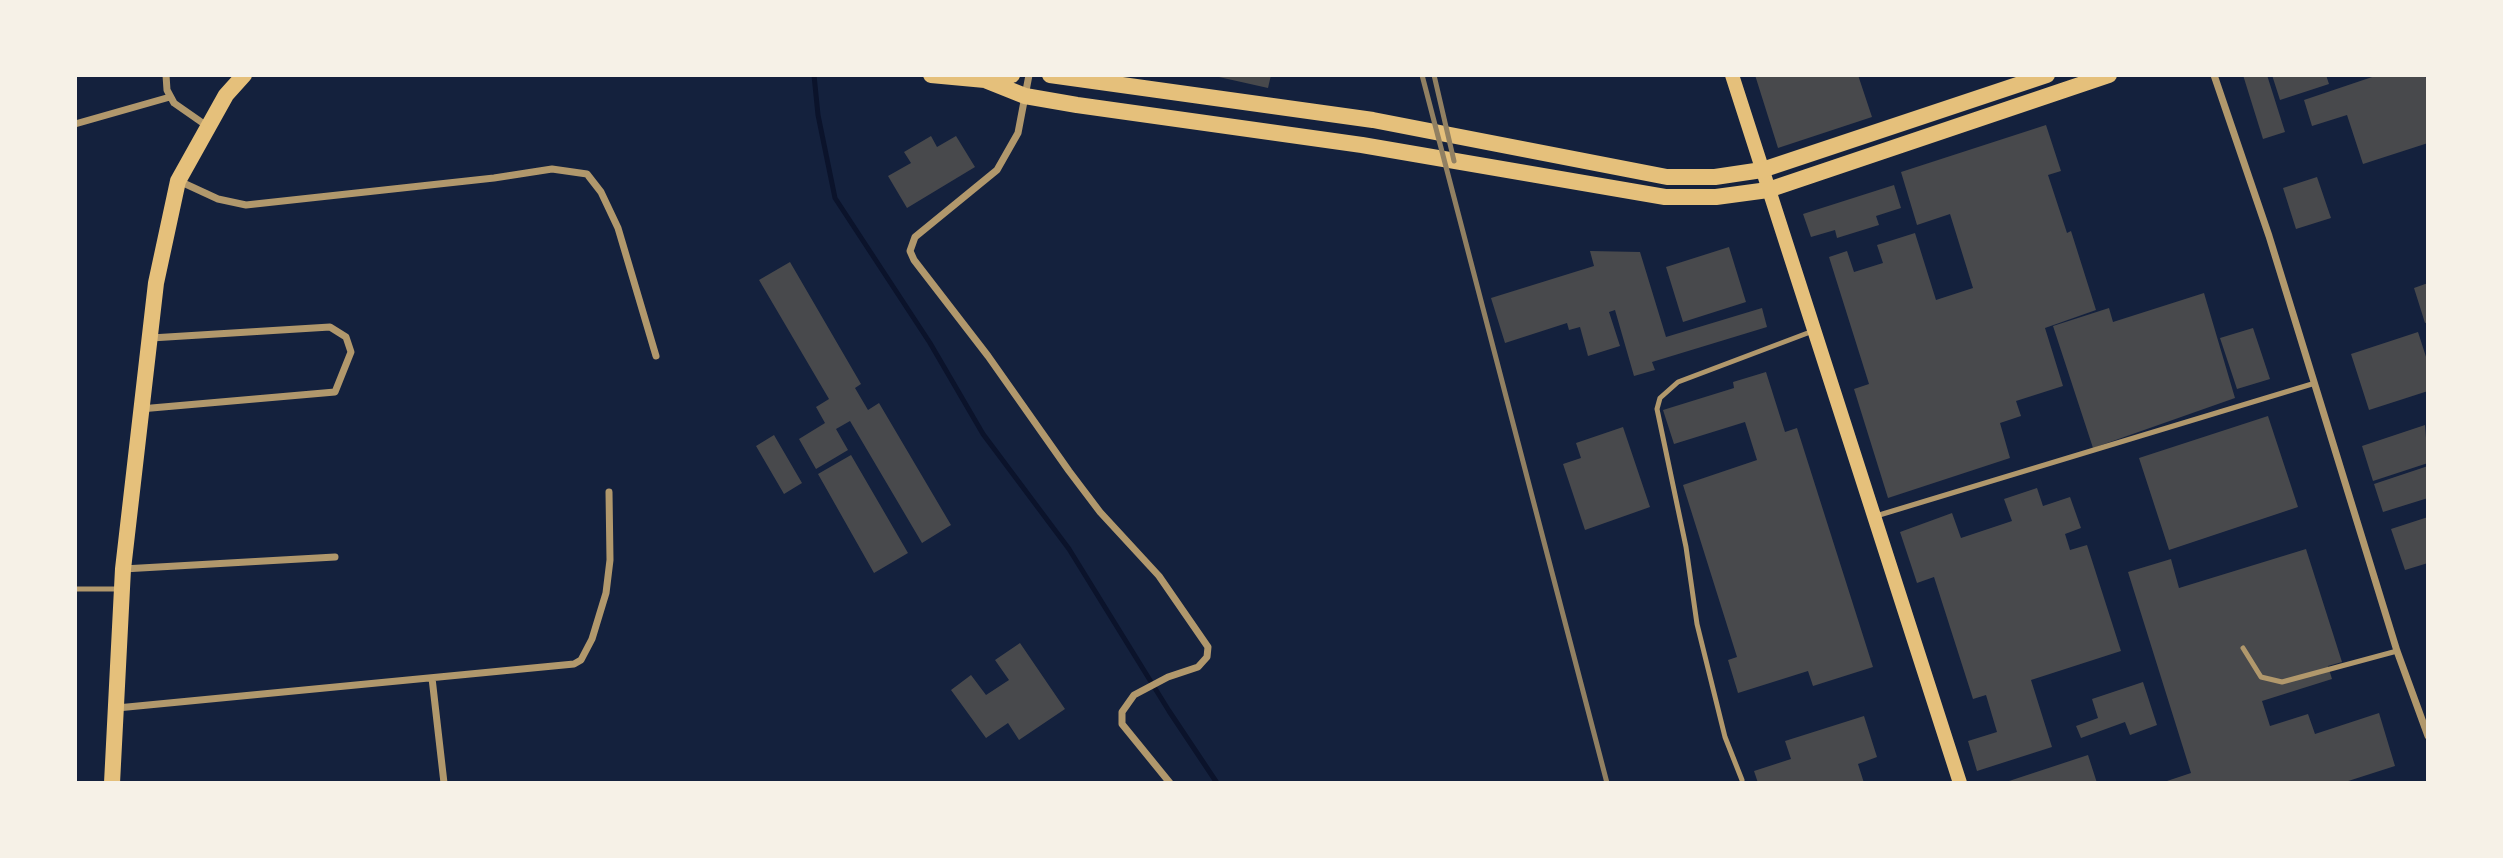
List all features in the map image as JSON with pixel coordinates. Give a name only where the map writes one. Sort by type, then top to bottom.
[{"type":"main road","points":[[112,783],[123,569],[139,409],[156,282],[178,181],[226,96],[244,75]]},
{"type":"main road","points":[[937,76],[985,80],[1012,75]]},
{"type":"main road","points":[[1050,75],[1373,120],[1667,177],[1715,177],[1762,170],[2047,75]]},
{"type":"main road","points":[[1732,75],[1960,783]]},
{"type":"main road","points":[[985,80],[1025,96],[1362,145],[1665,197],[1716,197],[1768,190],[2109,75]]},
{"type":"street","points":[[166,75],[170,97],[208,126]]},
{"type":"street","points":[[1029,75],[1018,132],[997,170],[915,237],[911,254],[1069,471],[1100,512],[1159,576],[1208,647],[1203,663],[1134,695],[1122,712],[1122,724],[1170,783]]},
{"type":"street","points":[[2214,75],[2269,236],[2312,384],[2397,651],[2428,736]]},
{"type":"street","points":[[75,124],[170,97]]},
{"type":"street","points":[[178,181],[218,199],[246,205],[552,169],[588,174],[605,198],[618,228],[656,356]]},
{"type":"street","points":[[139,409],[335,392],[351,352],[346,337],[339,330],[330,327],[148,338]]},
{"type":"street","points":[[116,708],[563,666],[581,660],[599,621],[606,593],[610,561],[609,492]]},
{"type":"street","points":[[123,569],[335,557]]},
{"type":"street","points":[[432,678],[444,783]]},
{"type":"lane","points":[[1742,780],[1725,737],[1698,624],[1686,547],[1657,409],[1660,398],[1671,387],[1696,373],[1813,331]]},
{"type":"lane","points":[[1874,516],[2312,384]]},
{"type":"lane","points":[[75,589],[123,589]]},
{"type":"lane","points":[[2243,648],[2261,677],[2282,682],[2397,651]]},
{"type":"building","points":[[1210,75],[1271,75],[1268,88]]},
{"type":"building","points":[[1755,75],[1858,75],[1872,117],[1778,148]]},
{"type":"building","points":[[2243,75],[2267,75],[2285,132],[2263,139]]},
{"type":"building","points":[[2272,75],[2326,75],[2329,84],[2280,100]]},
{"type":"building","points":[[2378,75],[2425,75],[2428,85],[2428,143],[2363,164],[2347,115],[2312,126],[2304,100]]},
{"type":"building","points":[[2046,125],[2061,171],[2048,175],[2067,233],[2071,231],[2096,310],[2045,328],[2063,386],[2016,401],[2021,416],[2000,423],[2010,458],[1888,498],[1854,389],[1869,384],[1829,257],[1847,251],[1854,272],[1883,263],[1877,245],[1915,233],[1936,300],[1973,288],[1950,214],[1917,225],[1901,172]]},
{"type":"building","points":[[931,136],[937,147],[956,136],[975,167],[907,208],[888,176],[911,163],[904,152]]},
{"type":"building","points":[[2317,177],[2331,218],[2296,229],[2283,188]]},
{"type":"building","points":[[1894,185],[1901,208],[1876,216],[1879,225],[1837,238],[1835,230],[1811,237],[1803,214]]},
{"type":"building","points":[[1729,247],[1746,302],[1683,322],[1666,267]]},
{"type":"building","points":[[1590,251],[1640,252],[1666,337],[1762,308],[1767,327],[1652,362],[1655,370],[1634,376],[1615,310],[1609,312],[1620,346],[1588,356],[1580,327],[1569,330],[1567,323],[1505,343],[1491,298],[1594,266]]},
{"type":"building","points":[[790,262],[861,384],[855,388],[868,410],[879,403],[951,525],[922,543],[850,421],[836,429],[848,450],[816,469],[799,439],[825,423],[816,407],[829,399],[759,280]]},
{"type":"building","points":[[2428,283],[2428,322],[2425,323],[2414,288]]},
{"type":"building","points":[[2204,293],[2235,398],[2093,448],[2053,326],[2109,308],[2113,322]]},
{"type":"building","points":[[2253,328],[2270,379],[2237,389],[2220,338]]},
{"type":"building","points":[[2418,332],[2428,363],[2428,391],[2369,410],[2351,354]]},
{"type":"building","points":[[1766,372],[1785,432],[1797,428],[1873,667],[1813,686],[1808,671],[1738,693],[1728,660],[1737,657],[1683,485],[1757,460],[1745,422],[1674,444],[1663,410],[1734,388],[1733,382]]},
{"type":"building","points":[[2268,416],[2298,507],[2169,550],[2139,458]]},
{"type":"building","points":[[2425,425],[2428,463],[2373,481],[2362,446]]},
{"type":"building","points":[[1623,427],[1650,507],[1585,530],[1563,464],[1581,458],[1576,443]]},
{"type":"building","points":[[774,435],[802,483],[784,494],[756,446]]},
{"type":"building","points":[[851,455],[908,553],[874,573],[818,474]]},
{"type":"building","points":[[2428,466],[2428,498],[2383,512],[2374,484]]},
{"type":"building","points":[[2037,488],[2043,506],[2070,497],[2081,528],[2065,534],[2070,550],[2087,545],[2121,651],[2031,680],[2052,747],[1977,771],[1968,741],[1997,732],[1986,695],[1973,699],[1934,577],[1917,583],[1900,532],[1952,513],[1961,538],[2012,521],[2004,499]]},
{"type":"building","points":[[2428,517],[2428,563],[2405,570],[2391,529]]},
{"type":"building","points":[[2306,549],[2342,662],[2328,666],[2332,679],[2262,701],[2270,726],[2308,714],[2315,734],[2379,713],[2395,766],[2342,783],[2161,783],[2191,773],[2128,572],[2171,559],[2179,588]]},
{"type":"building","points":[[1020,643],[1065,709],[1019,740],[1008,723],[986,738],[951,690],[971,675],[986,695],[1009,680],[995,660]]},
{"type":"building","points":[[2143,682],[2157,725],[2130,735],[2125,722],[2081,738],[2076,726],[2098,718],[2092,699]]},
{"type":"building","points":[[1864,716],[1877,757],[1858,764],[1864,783],[1758,783],[1754,771],[1791,759],[1785,741]]},
{"type":"building","points":[[2088,755],[2097,783],[2006,783],[2006,782]]},
{"type":"waterway","points":[[814,75],[818,115],[835,198],[930,343],[983,434],[1069,549],[1217,783]]},
{"type":"railway","points":[[1422,75],[1607,783]]},
{"type":"railway","points":[[1434,75],[1454,161]]}]
